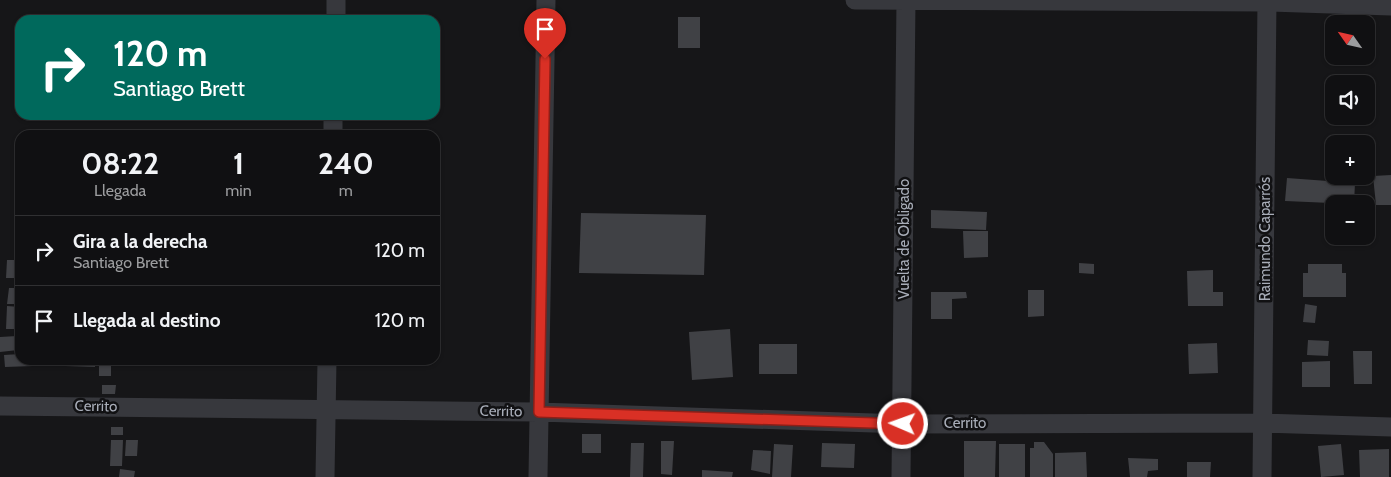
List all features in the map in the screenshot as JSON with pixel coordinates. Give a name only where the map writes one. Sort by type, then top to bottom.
[{"type":"street","points":[[336,0],[336,15]]},
{"type":"street","points":[[538,477],[546,0]]},
{"type":"street","points":[[855,0],[1267,1],[1391,6]]},
{"type":"street","name":"Vuelta de Obligado","points":[[902,477],[906,1]]},
{"type":"street","name":"Raimundo Caparrós","points":[[1262,477],[1267,1]]},
{"type":"street","points":[[325,477],[327,365]]},
{"type":"street","name":"Cerrito","points":[[0,406],[539,412],[903,424],[1263,423],[1391,427]]},
{"type":"building","points":[[678,17],[700,17],[700,48],[678,48]]},
{"type":"building","points":[[1391,175],[1391,205],[1376,205],[1375,176]]},
{"type":"building","points":[[1287,178],[1325,181],[1325,185],[1355,185],[1354,195],[1325,195],[1325,203],[1285,201]]},
{"type":"building","points":[[931,210],[987,212],[986,230],[931,228]]},
{"type":"building","points":[[581,213],[706,215],[704,275],[579,273]]},
{"type":"building","points":[[963,231],[988,231],[988,257],[964,258]]},
{"type":"building","points":[[7,260],[15,260],[15,278],[6,278]]},
{"type":"building","points":[[1079,263],[1094,264],[1094,274],[1079,273]]},
{"type":"building","points":[[1308,264],[1342,264],[1342,273],[1346,273],[1346,297],[1303,297],[1303,273],[1308,273]]},
{"type":"building","points":[[1213,270],[1213,292],[1223,292],[1223,306],[1188,306],[1187,271]]},
{"type":"building","points":[[9,288],[15,288],[15,304],[7,304]]},
{"type":"building","points":[[1028,290],[1044,290],[1044,316],[1028,317]]},
{"type":"building","points":[[931,292],[966,292],[967,298],[952,299],[952,319],[931,319]]},
{"type":"building","points":[[1305,304],[1317,306],[1315,323],[1303,322]]},
{"type":"building","points":[[7,306],[15,307],[15,329],[6,329]]},
{"type":"building","points":[[730,329],[733,377],[692,380],[689,332]]},
{"type":"building","points":[[15,336],[15,350],[0,352],[0,337]]},
{"type":"building","points":[[1308,340],[1329,341],[1328,356],[1307,355]]},
{"type":"building","points":[[1217,343],[1218,373],[1189,374],[1188,344]]},
{"type":"building","points":[[759,344],[797,344],[797,374],[759,374]]},
{"type":"building","points":[[1353,351],[1372,351],[1372,384],[1354,384]]},
{"type":"building","points":[[15,354],[15,365],[33,366],[5,367],[4,355]]},
{"type":"building","points":[[1330,361],[1330,387],[1302,387],[1302,362]]},
{"type":"building","points":[[95,365],[95,367],[65,366]]},
{"type":"building","points":[[99,365],[111,365],[111,376],[99,376]]},
{"type":"building","points":[[150,365],[167,365],[167,366]]},
{"type":"building","points":[[102,385],[116,385],[115,394],[102,394]]},
{"type":"building","points":[[111,427],[123,427],[123,435],[111,435]]},
{"type":"building","points":[[582,434],[601,434],[601,453],[582,453]]},
{"type":"building","points":[[111,440],[123,440],[122,466],[110,466]]},
{"type":"building","points":[[126,440],[138,440],[137,456],[125,456]]},
{"type":"building","points":[[661,441],[674,441],[672,475],[661,474]]},
{"type":"building","points":[[964,441],[996,441],[995,477],[964,477]]},
{"type":"building","points":[[1034,442],[1044,442],[1053,454],[1053,477],[1030,477],[1030,448],[1034,448]]},
{"type":"building","points":[[631,443],[644,443],[643,477],[630,477]]},
{"type":"building","points":[[822,443],[855,444],[854,468],[821,467]]},
{"type":"building","points":[[774,444],[793,445],[791,477],[772,477]]},
{"type":"building","points":[[999,444],[1025,444],[1025,477],[999,477]]},
{"type":"building","points":[[1341,444],[1344,475],[1321,477],[1318,446]]},
{"type":"building","points":[[1389,449],[1389,477],[1360,477],[1359,450]]},
{"type":"building","points":[[753,450],[771,451],[770,474],[751,470]]},
{"type":"building","points":[[1086,452],[1087,477],[1055,477],[1055,453]]},
{"type":"building","points":[[1128,458],[1158,459],[1158,470],[1148,471],[1147,477],[1130,477]]},
{"type":"building","points":[[1187,462],[1211,462],[1210,477],[1187,477]]},
{"type":"building","points":[[120,469],[135,471],[134,477],[119,477]]},
{"type":"building","points":[[702,470],[733,472],[732,477],[702,477]]},
{"type":"route","points":[[545,59],[539,412],[903,424]]}]
